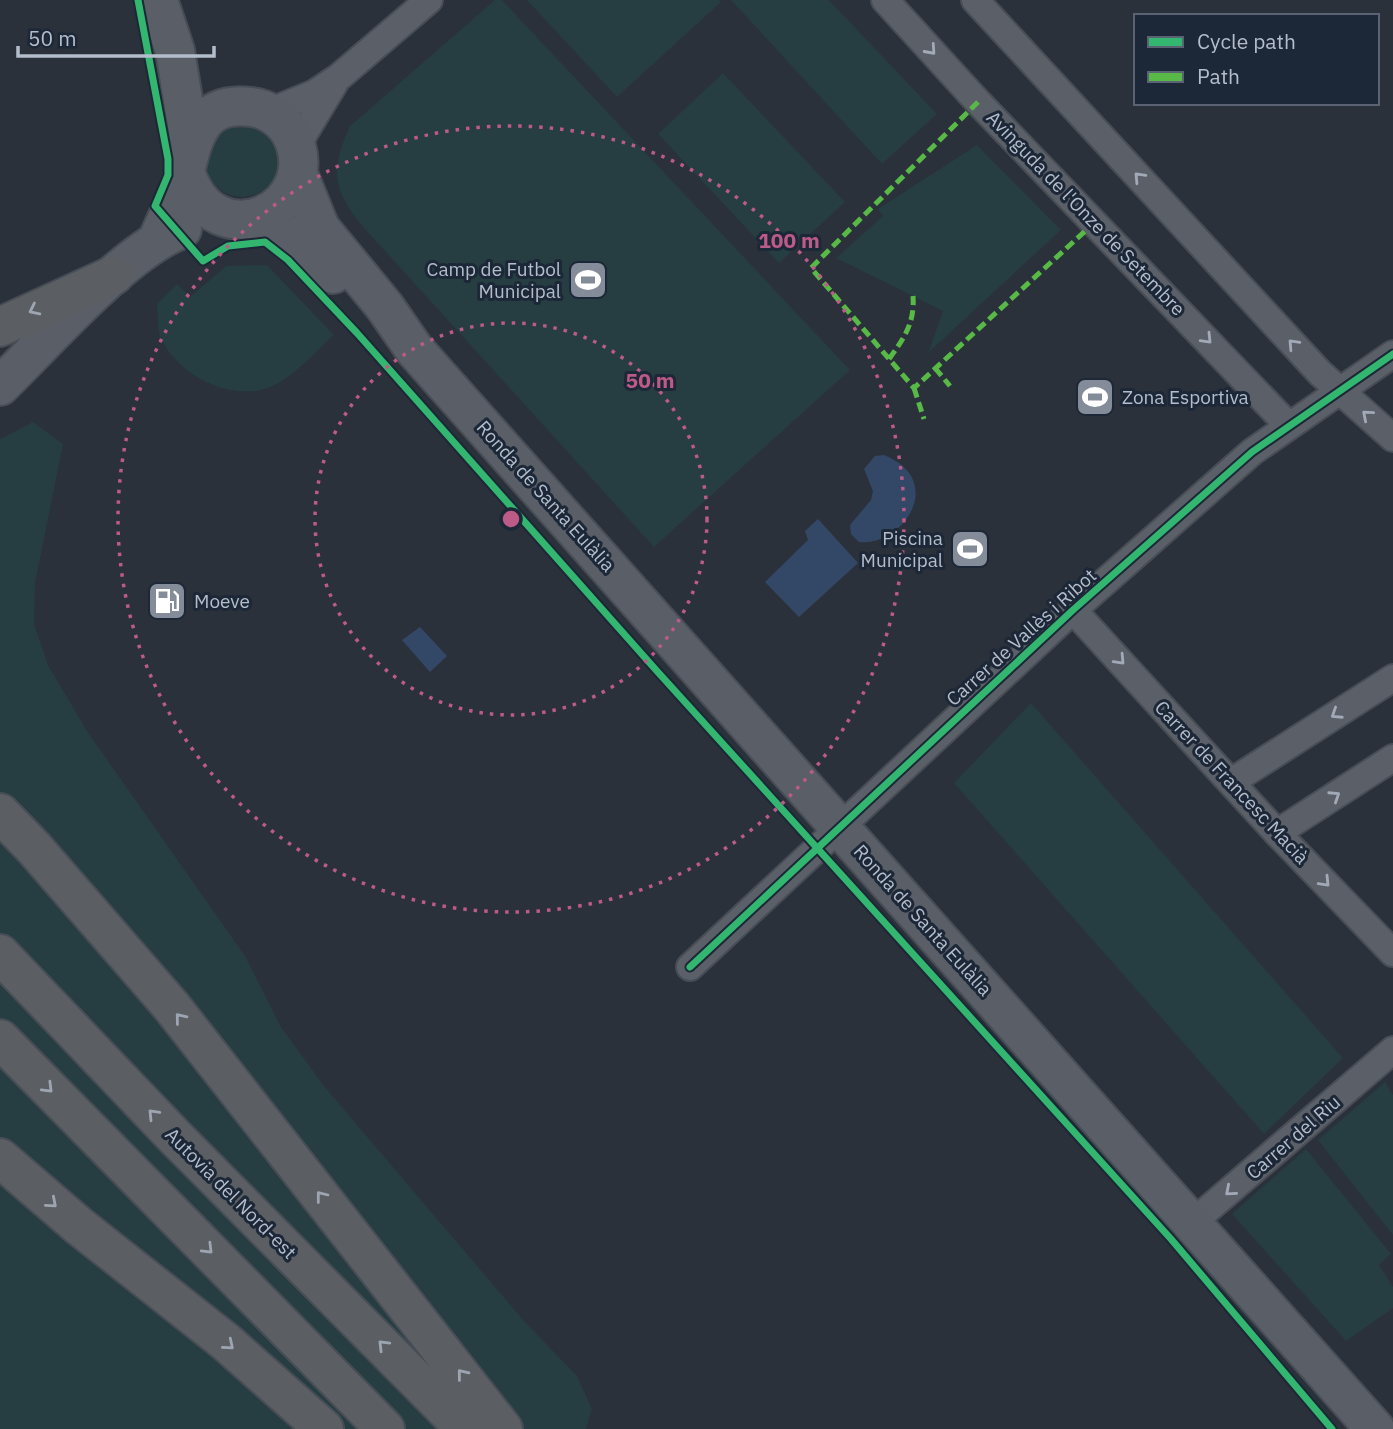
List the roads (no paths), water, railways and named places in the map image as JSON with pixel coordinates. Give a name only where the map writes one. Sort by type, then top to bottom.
[{"type":"highway","points":[[0,327],[114,275]]},
{"type":"highway","points":[[0,813],[34,848],[172,1007],[503,1429]]},
{"type":"highway","name":"Autovia del Nord-est","points":[[0,954],[173,1135],[465,1429]]},
{"type":"highway","points":[[0,1039],[385,1429]]},
{"type":"highway","points":[[0,1158],[79,1226],[226,1342],[324,1429]]},
{"type":"main road","points":[[158,0],[175,51],[196,199],[234,218]]},
{"type":"main road","points":[[0,387],[114,275],[159,237],[284,202],[293,189],[297,161],[289,131],[202,80],[175,51]]},
{"type":"main road","points":[[159,237],[203,122],[215,112],[252,109]]},
{"type":"main road","name":"Ronda de Santa Eulàlia","points":[[297,161],[328,239],[385,307],[414,349],[1375,1429]]},
{"type":"main road","name":"Ronda de Santa Eulàlia","points":[[234,218],[275,227],[313,252],[373,317],[414,349]]},
{"type":"street","points":[[252,109],[315,93],[339,77],[429,0]]},
{"type":"street","name":"Avinguda de l'Onze de Setembre","points":[[885,0],[978,102],[1288,425]]},
{"type":"street","points":[[975,0],[1311,363],[1393,438]]},
{"type":"street","points":[[297,161],[324,96],[339,77]]},
{"type":"street","name":"Carrer de Vallès i Ribot","points":[[690,967],[1073,610],[1252,452],[1393,354]]},
{"type":"street","name":"Carrer de Francesc Macià","points":[[1073,610],[1277,832],[1393,953]]},
{"type":"street","points":[[1231,782],[1393,677]]},
{"type":"street","points":[[1277,832],[1393,758]]},
{"type":"street","name":"Carrer del Riu","points":[[1192,1223],[1393,1050]]},
{"type":"water","points":[[884,455],[903,466],[913,480],[916,495],[912,510],[903,524],[890,534],[875,541],[859,542],[851,534],[850,525],[871,500],[873,491],[864,469],[875,456]]},
{"type":"water","points":[[818,519],[858,563],[799,617],[765,582],[808,540],[805,531]]},
{"type":"water","points":[[420,627],[447,656],[430,672],[402,640]]},
{"type":"place","name":"Camp de Futbol Municipal","points":[[588,280]]},
{"type":"place","name":"Zona Esportiva","points":[[1095,397]]},
{"type":"place","name":"Piscina Municipal","points":[[970,549]]},
{"type":"place","name":"Moeve","points":[[167,601]]}]
